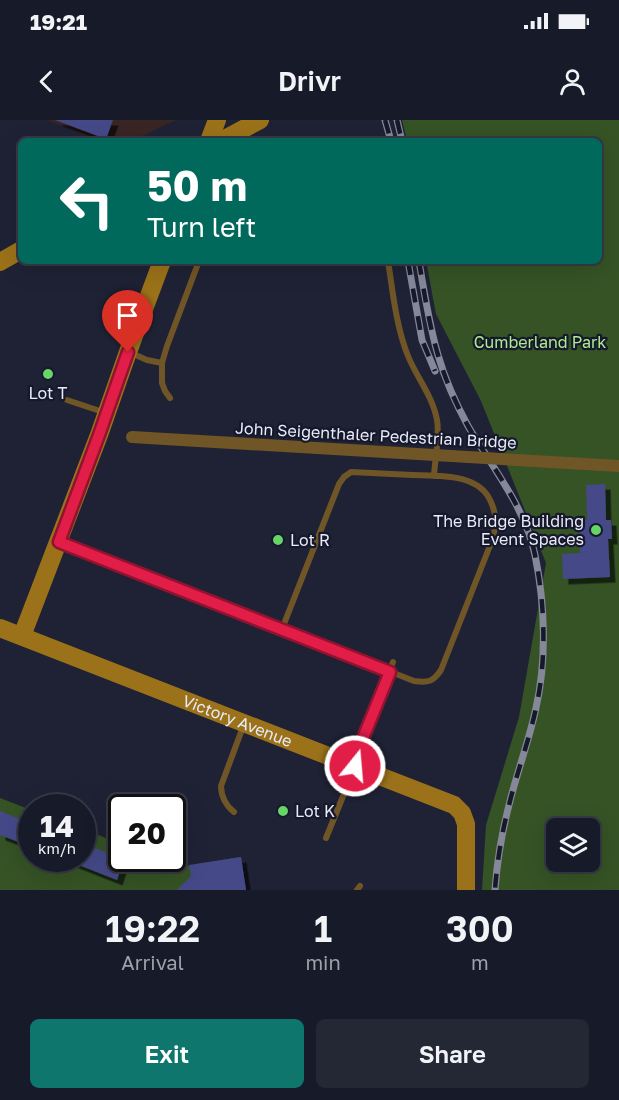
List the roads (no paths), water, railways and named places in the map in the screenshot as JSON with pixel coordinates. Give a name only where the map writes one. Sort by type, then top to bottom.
[{"type":"street","points":[[210,138],[217,120]]},
{"type":"street","points":[[227,138],[260,120]]},
{"type":"street","points":[[0,262],[18,252]]},
{"type":"street","points":[[22,636],[161,264]]},
{"type":"street","name":"John Seigenthaler Pedestrian Bridge","points":[[132,436],[619,466]]},
{"type":"street","name":"Victory Avenue","points":[[0,628],[454,805],[462,813],[466,824],[466,890]]},
{"type":"lane","points":[[170,398],[162,384],[162,363],[198,264]]},
{"type":"lane","points":[[388,264],[404,345],[437,419],[434,476]]},
{"type":"lane","points":[[128,352],[162,363]]},
{"type":"lane","points":[[67,400],[107,413]]},
{"type":"lane","points":[[59,542],[390,672],[424,683],[434,679],[441,670],[496,526],[494,510],[489,498],[480,486],[455,477],[351,472],[339,484],[282,629]]},
{"type":"lane","points":[[326,838],[393,662]]},
{"type":"lane","points":[[234,812],[227,806],[221,786],[245,724]]},
{"type":"railway","points":[[385,120],[390,138]]},
{"type":"railway","points":[[397,120],[401,138]]},
{"type":"railway","points":[[409,264],[422,340],[435,371]]},
{"type":"railway","points":[[420,264],[432,332],[444,373],[468,426],[524,520],[535,555],[541,593],[543,651],[540,689],[504,826],[495,890]]},
{"type":"place","name":"Lot T","points":[[48,374]]},
{"type":"place","name":"The Bridge Building Event Spaces","points":[[596,530]]},
{"type":"place","name":"Lot R","points":[[278,540]]},
{"type":"place","name":"Lot K","points":[[283,811]]},
{"type":"park label","name":"Cumberland Park","points":[[540,342]]}]
